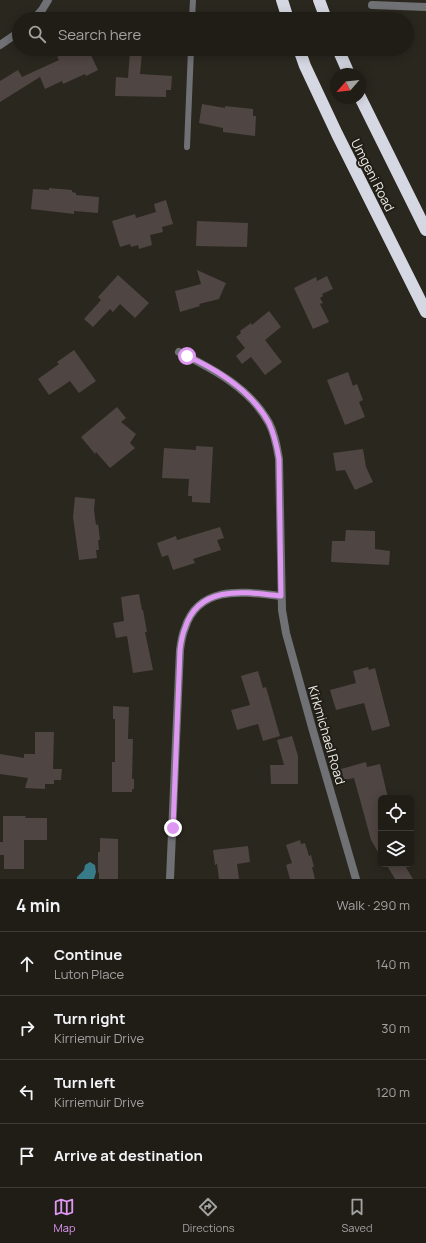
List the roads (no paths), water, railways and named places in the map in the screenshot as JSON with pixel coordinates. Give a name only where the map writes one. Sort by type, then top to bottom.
[{"type":"highway","points":[[282,0],[286,12]]},
{"type":"highway","points":[[319,0],[323,12]]},
{"type":"highway","name":"Umgeni Road","points":[[301,56],[337,134],[426,312]]},
{"type":"highway","points":[[341,56],[346,68]]},
{"type":"highway","name":"Umgeni Road","points":[[363,104],[426,230]]},
{"type":"street","points":[[40,12],[48,0]]},
{"type":"street","points":[[372,5],[426,7]]},
{"type":"street","points":[[0,45],[12,37]]},
{"type":"street","name":"Kirkmichael Road","points":[[179,352],[217,372],[241,389],[258,408],[269,424],[275,440],[279,459],[281,596],[286,633],[356,879]]},
{"type":"street","points":[[170,879],[180,650],[185,627],[196,609],[212,596],[227,593],[281,596]]},
{"type":"lane","points":[[192,12],[193,0]]},
{"type":"lane","points":[[187,147],[191,56]]},
{"type":"water","points":[[90,862],[95,865],[96,872],[94,879],[77,879],[77,877],[84,870],[85,865]]}]
